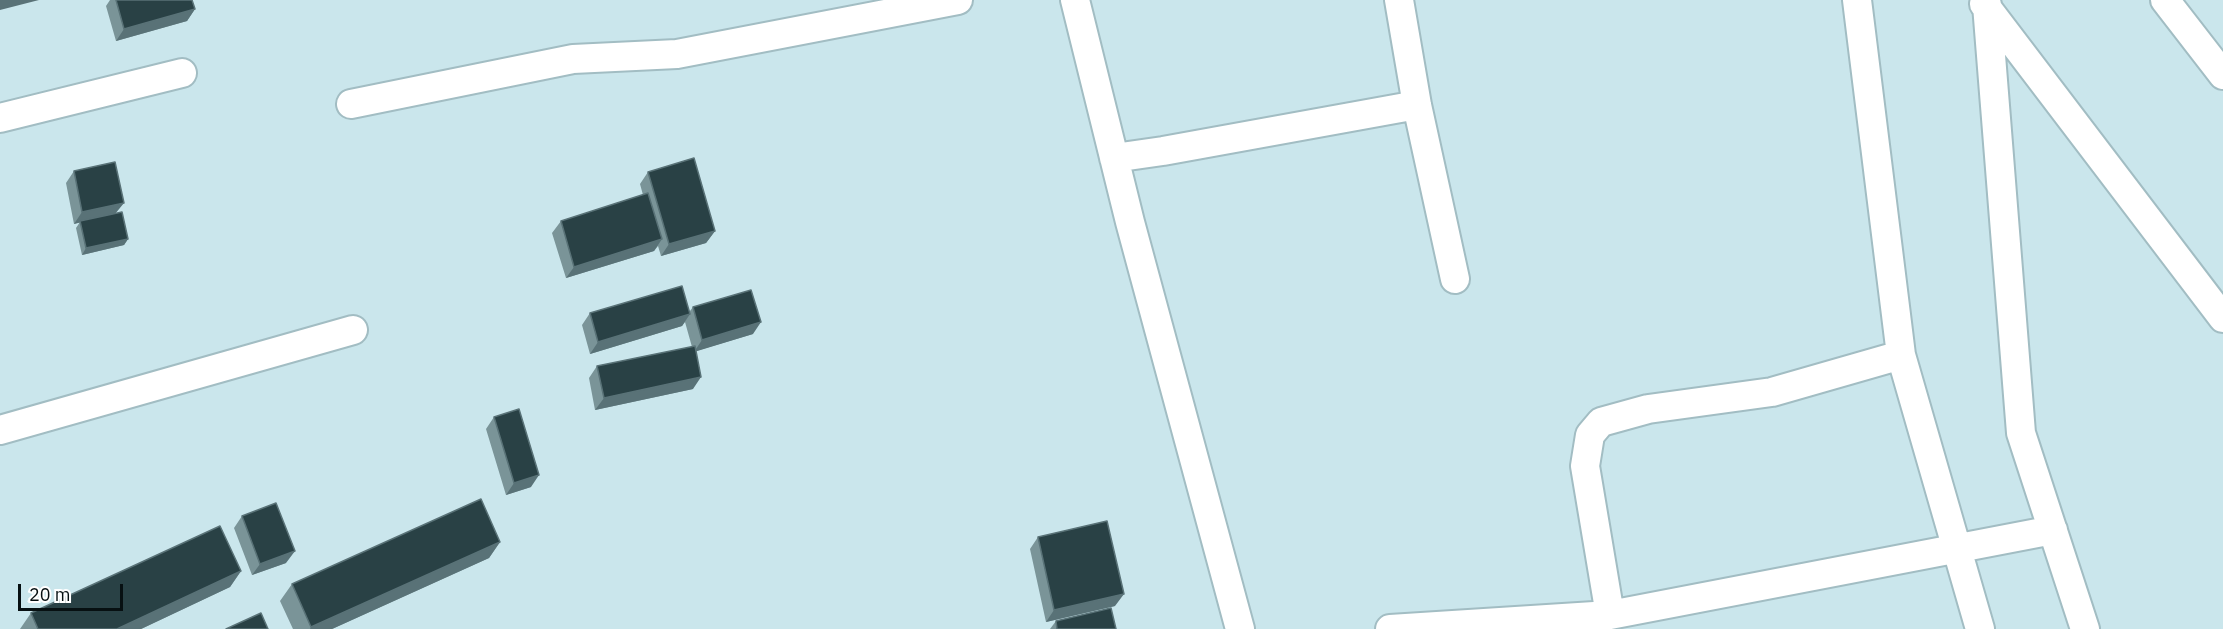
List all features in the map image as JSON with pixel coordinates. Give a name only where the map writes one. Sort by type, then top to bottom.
[{"type":"street","points":[[351,104],[573,59],[677,54],[958,0]]},
{"type":"street","points":[[1075,0],[1114,158],[1240,629]]},
{"type":"street","points":[[1399,0],[1417,105],[1455,279]]},
{"type":"street","points":[[1857,0],[1901,356],[1980,629]]},
{"type":"street","points":[[2165,0],[2223,75]]},
{"type":"street","points":[[1982,3],[2223,318]]},
{"type":"street","points":[[1982,3],[2021,433],[2085,629]]},
{"type":"street","points":[[0,118],[182,73]]},
{"type":"street","points":[[1114,158],[1417,105]]},
{"type":"street","points":[[0,430],[353,330]]},
{"type":"street","points":[[1610,615],[1585,466],[1590,435],[1601,422],[1648,409],[1772,392],[1901,356]]},
{"type":"street","points":[[1390,629],[1610,615],[2053,530]]},
{"type":"building","points":[[116,0],[192,0],[195,9],[124,29]]},
{"type":"building","points":[[694,158],[715,231],[669,244],[648,172]]},
{"type":"building","points":[[115,162],[124,203],[82,212],[74,171]]},
{"type":"building","points":[[648,193],[662,239],[574,267],[561,221]]},
{"type":"building","points":[[122,212],[128,239],[86,248],[80,221]]},
{"type":"building","points":[[682,286],[690,314],[598,342],[590,313]]},
{"type":"building","points":[[751,290],[761,322],[702,340],[693,307]]},
{"type":"building","points":[[695,346],[701,377],[604,398],[597,366]]},
{"type":"building","points":[[519,409],[539,475],[514,483],[494,417]]},
{"type":"building","points":[[481,499],[500,542],[311,627],[292,584]]},
{"type":"building","points":[[276,503],[295,551],[260,564],[242,516]]},
{"type":"building","points":[[1107,521],[1124,594],[1054,610],[1038,537]]},
{"type":"building","points":[[220,526],[241,571],[117,629],[38,629],[31,613]]},
{"type":"building","points":[[1111,608],[1116,629],[1057,629],[1056,621]]},
{"type":"building","points":[[261,613],[268,629],[226,629]]}]
